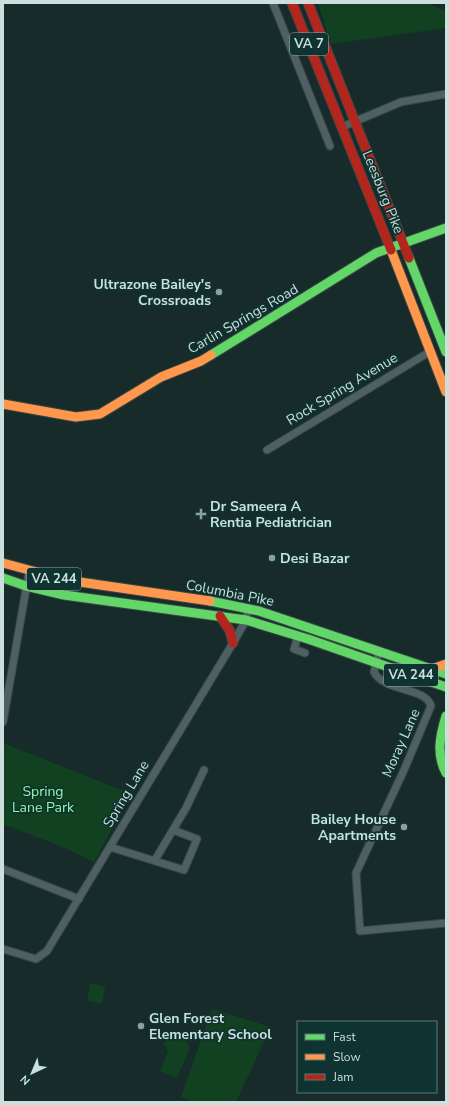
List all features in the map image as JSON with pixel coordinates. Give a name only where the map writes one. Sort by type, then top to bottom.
[{"type":"main road","name":"Leesburg Pike","points":[[292,3],[390,247],[446,392]]},
{"type":"main road","name":"Leesburg Pike","points":[[308,3],[403,243],[444,341],[446,352]]},
{"type":"main road","name":"Carlin Springs Road","points":[[3,404],[76,417],[100,414],[161,377],[201,361],[324,287],[365,260],[390,247],[446,228]]},
{"type":"main road","points":[[431,351],[444,341]]},
{"type":"main road","name":"Columbia Pike","points":[[3,563],[29,572],[85,585],[248,608],[279,617],[446,674]]},
{"type":"main road","name":"Columbia Pike","points":[[3,578],[26,586],[71,596],[246,620],[298,636],[446,687]]},
{"type":"main road","points":[[220,616],[230,630],[233,643]]},
{"type":"main road","points":[[432,669],[446,664]]},
{"type":"main road","points":[[446,716],[438,744],[440,761],[446,773]]},
{"type":"street","points":[[273,3],[330,146]]},
{"type":"street","points":[[342,127],[401,102],[446,94]]},
{"type":"street","name":"Rock Spring Avenue","points":[[266,450],[431,351]]},
{"type":"street","points":[[3,722],[29,572]]},
{"type":"street","name":"Spring Lane","points":[[3,949],[36,959],[42,956],[51,945],[233,643],[246,620],[248,608]]},
{"type":"street","points":[[298,636],[294,649],[305,653]]},
{"type":"street","points":[[375,663],[379,651]]},
{"type":"street","name":"Moray Lane","points":[[375,663],[374,672],[381,681],[426,698],[430,702],[431,707],[404,770],[356,873],[360,931],[446,923]]},
{"type":"street","points":[[155,860],[196,790],[204,770]]},
{"type":"street","points":[[110,847],[184,870],[197,839],[173,830]]},
{"type":"street","points":[[3,869],[79,899]]},
{"type":"green space","points":[[318,3],[427,3],[446,11],[446,28],[331,44]]},
{"type":"green space","name":"Spring Lane Park","points":[[3,743],[131,794],[94,862],[65,848],[3,824]]},
{"type":"green space","points":[[90,983],[105,986],[102,1004],[87,1001]]},
{"type":"green space","points":[[212,1009],[271,1027],[236,1102],[193,1102],[181,1097]]},
{"type":"green space","points":[[181,1032],[190,1048],[177,1078],[160,1071],[168,1052],[163,1043]]},
{"type":"traffic: fast","points":[[211,355],[376,253],[446,228]]},
{"type":"traffic: fast","points":[[409,258],[446,352]]},
{"type":"traffic: fast","points":[[3,578],[26,586],[64,595],[246,620],[308,639],[446,687]]},
{"type":"traffic: fast","points":[[210,601],[259,611],[446,674]]},
{"type":"traffic: fast","points":[[446,716],[440,745],[441,759],[446,773]]},
{"type":"traffic: slow","points":[[391,250],[446,392]]},
{"type":"traffic: slow","points":[[3,404],[76,417],[100,414],[161,377],[201,361],[211,355]]},
{"type":"traffic: slow","points":[[3,563],[66,580],[210,601]]},
{"type":"traffic: slow","points":[[432,669],[446,664]]},
{"type":"traffic: jam","points":[[292,3],[391,250]]},
{"type":"traffic: jam","points":[[308,3],[409,258]]},
{"type":"traffic: jam","points":[[220,616],[230,631],[233,643]]},
{"type":"place","name":"Ultrazone Bailey's Crossroads","points":[[219,292]]},
{"type":"place","name":"Dr Sameera A Rentia Pediatrician","points":[[201,514]]},
{"type":"place","name":"Desi Bazar","points":[[272,558]]},
{"type":"place","name":"Bailey House Apartments","points":[[404,827]]},
{"type":"place","name":"Glen Forest Elementary School","points":[[141,1026]]}]
